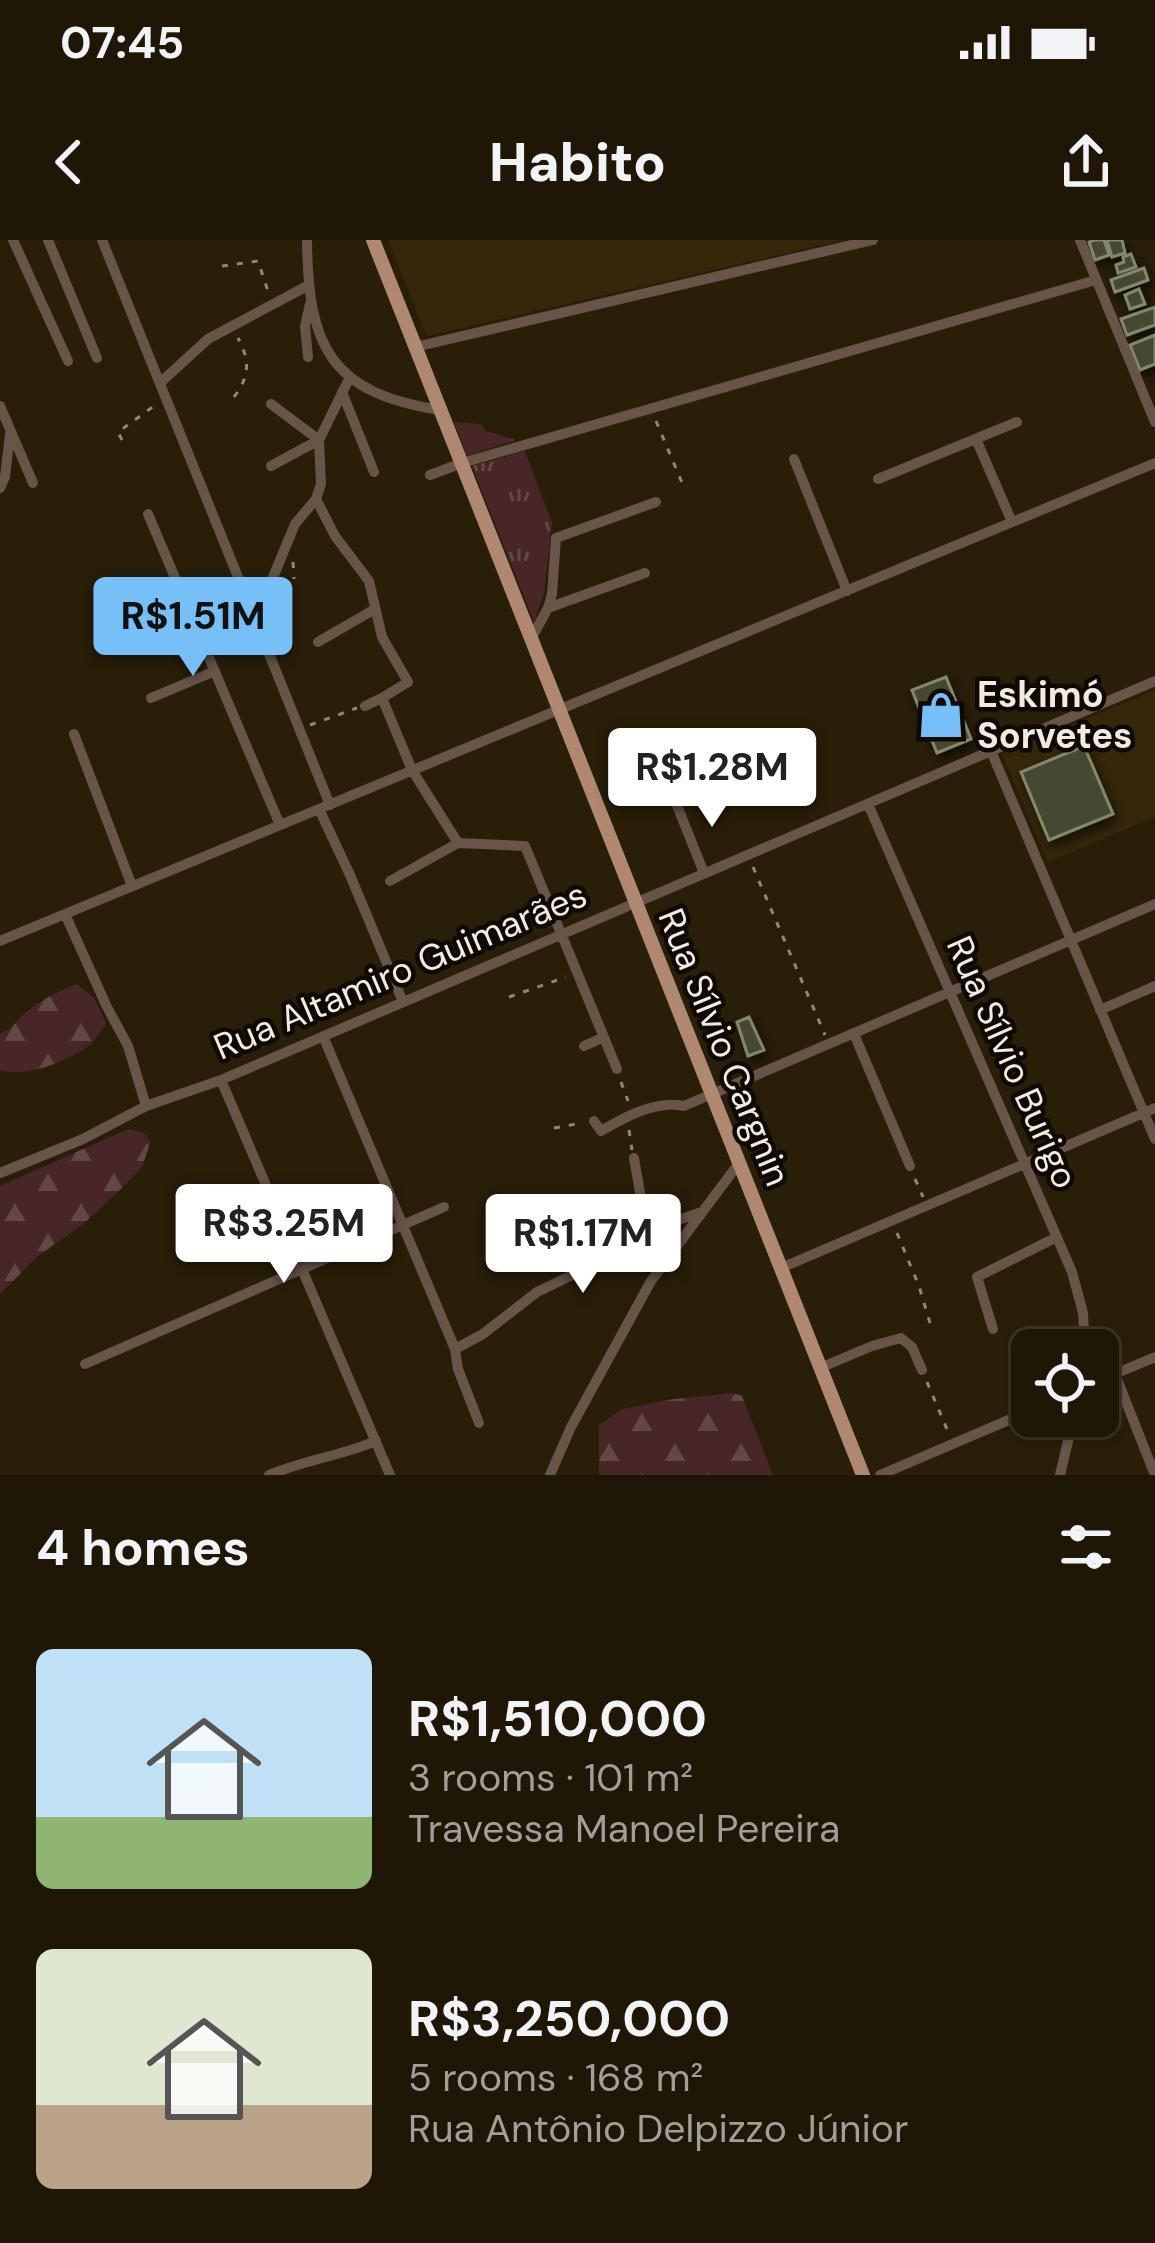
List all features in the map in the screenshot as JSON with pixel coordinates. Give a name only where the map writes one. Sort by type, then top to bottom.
[{"type":"main road","name":"Rua Sílvio Cargnin","points":[[373,240],[862,1475]]},
{"type":"street","points":[[14,240],[68,362]]},
{"type":"street","points":[[48,240],[97,358]]},
{"type":"street","points":[[102,240],[403,1002]]},
{"type":"street","points":[[307,240],[304,288],[318,334],[335,362],[350,377],[400,402],[440,410]]},
{"type":"street","points":[[416,347],[873,240]]},
{"type":"street","points":[[1079,240],[1155,422]]},
{"type":"street","points":[[430,475],[1096,280]]},
{"type":"street","points":[[160,383],[198,345],[304,288]]},
{"type":"street","points":[[308,357],[304,326],[310,301]]},
{"type":"street","points":[[249,605],[269,586],[295,524],[316,499],[321,484],[319,440],[350,377]]},
{"type":"street","points":[[342,392],[374,472]]},
{"type":"street","points":[[271,404],[319,440]]},
{"type":"street","points":[[0,406],[33,483]]},
{"type":"street","points":[[878,479],[1017,422]]},
{"type":"street","points":[[0,488],[10,430]]},
{"type":"street","points":[[976,439],[1012,522]]},
{"type":"street","points":[[271,466],[319,440]]},
{"type":"street","points":[[794,459],[847,591]]},
{"type":"street","points":[[0,941],[1155,463]]},
{"type":"street","points":[[316,499],[335,536],[364,571],[386,648],[408,682],[365,706]]},
{"type":"street","points":[[532,639],[548,608],[556,538],[656,502]]},
{"type":"street","points":[[148,514],[280,825]]},
{"type":"street","points":[[548,608],[645,572]]},
{"type":"street","points":[[318,642],[375,609]]},
{"type":"street","points":[[151,698],[215,671]]},
{"type":"street","name":"Rua Altamiro Guimarães","points":[[0,1173],[146,1106],[323,1036],[1155,681]]},
{"type":"street","points":[[382,698],[412,770],[458,843]]},
{"type":"street","points":[[74,734],[132,886]]},
{"type":"street","points":[[991,752],[1100,1010],[1149,1111],[1155,1139]]},
{"type":"street","points":[[676,803],[704,874]]},
{"type":"street","name":"Rua Sílvio Burigo","points":[[868,803],[1057,1238],[1079,1294],[1083,1329]]},
{"type":"street","points":[[389,881],[458,843],[525,846],[617,1069]]},
{"type":"street","points":[[597,1126],[712,1095],[1155,904]]},
{"type":"street","points":[[65,914],[128,1046],[146,1106]]},
{"type":"street","points":[[1100,1010],[1155,986]]},
{"type":"street","points":[[854,1034],[910,1166]]},
{"type":"street","points":[[323,1036],[455,1349],[479,1423]]},
{"type":"street","points":[[584,1046],[604,1037]]},
{"type":"street","points":[[220,1079],[390,1475]]},
{"type":"street","points":[[781,1268],[1149,1111]]},
{"type":"street","points":[[634,1158],[646,1233]]},
{"type":"street","points":[[550,1475],[571,1427],[652,1281],[739,1162]]},
{"type":"street","points":[[85,1364],[444,1207]]},
{"type":"street","points":[[455,1349],[494,1327],[537,1292],[668,1222],[703,1212]]},
{"type":"street","points":[[993,1329],[977,1277],[1057,1238]]},
{"type":"street","points":[[820,1368],[901,1338],[912,1347],[922,1370]]},
{"type":"street","points":[[1119,1372],[1155,1357]]},
{"type":"street","points":[[1119,1384],[1155,1475]]},
{"type":"street","points":[[880,1475],[1011,1418]]},
{"type":"street","points":[[1060,1475],[1069,1437]]},
{"type":"street","points":[[269,1475],[376,1442]]},
{"type":"path","points":[[222,266],[258,261],[268,291],[304,288]]},
{"type":"path","points":[[231,326],[248,362],[234,398]]},
{"type":"path","points":[[122,440],[118,431],[166,398]]},
{"type":"path","points":[[651,409],[683,485]]},
{"type":"path","points":[[299,729],[365,706]]},
{"type":"path","points":[[748,855],[830,1044]]},
{"type":"path","points":[[509,997],[579,973]]},
{"type":"path","points":[[617,1069],[634,1158]]},
{"type":"path","points":[[554,1127],[597,1126]]},
{"type":"path","points":[[910,1166],[927,1206]]},
{"type":"path","points":[[892,1221],[930,1323]]},
{"type":"path","points":[[922,1370],[953,1443]]},
{"type":"shaded area","points":[[388,240],[844,240],[427,336]]},
{"type":"shaded area","points":[[1155,690],[1155,817],[1048,862],[1002,754]]},
{"type":"green space","points":[[454,422],[481,424],[486,431],[515,440],[467,456]]},
{"type":"green space","points":[[525,451],[552,523],[544,593],[534,622],[472,466]]},
{"type":"green space","points":[[77,984],[95,999],[106,1023],[93,1042],[45,1067],[0,1070],[0,1033],[42,1001]]},
{"type":"green space","points":[[128,1129],[142,1132],[151,1141],[142,1167],[0,1294],[0,1186]]},
{"type":"green space","points":[[733,1393],[742,1396],[773,1475],[599,1475],[599,1425],[622,1409]]},
{"type":"building","points":[[1104,240],[1109,255],[1095,260],[1089,242]]},
{"type":"building","points":[[1107,240],[1122,240],[1125,253],[1112,257]]},
{"type":"building","points":[[1131,254],[1136,267],[1118,273],[1116,265]]},
{"type":"building","points":[[1144,268],[1148,280],[1115,292],[1111,280]]},
{"type":"building","points":[[1139,289],[1145,304],[1130,309],[1125,295]]},
{"type":"building","points":[[1155,307],[1155,325],[1127,335],[1121,319]]},
{"type":"building","points":[[1155,335],[1155,364],[1140,370],[1130,345]]},
{"type":"building","name":"Eskimó Sorvetes","points":[[946,677],[971,739],[937,753],[912,690]]},
{"type":"building","points":[[1084,746],[1113,814],[1049,840],[1021,772]]},
{"type":"building","points":[[749,1017],[764,1050],[748,1056],[737,1022]]},
{"type":"place","name":"Eskimó Sorvetes","points":[[941,715]]}]
